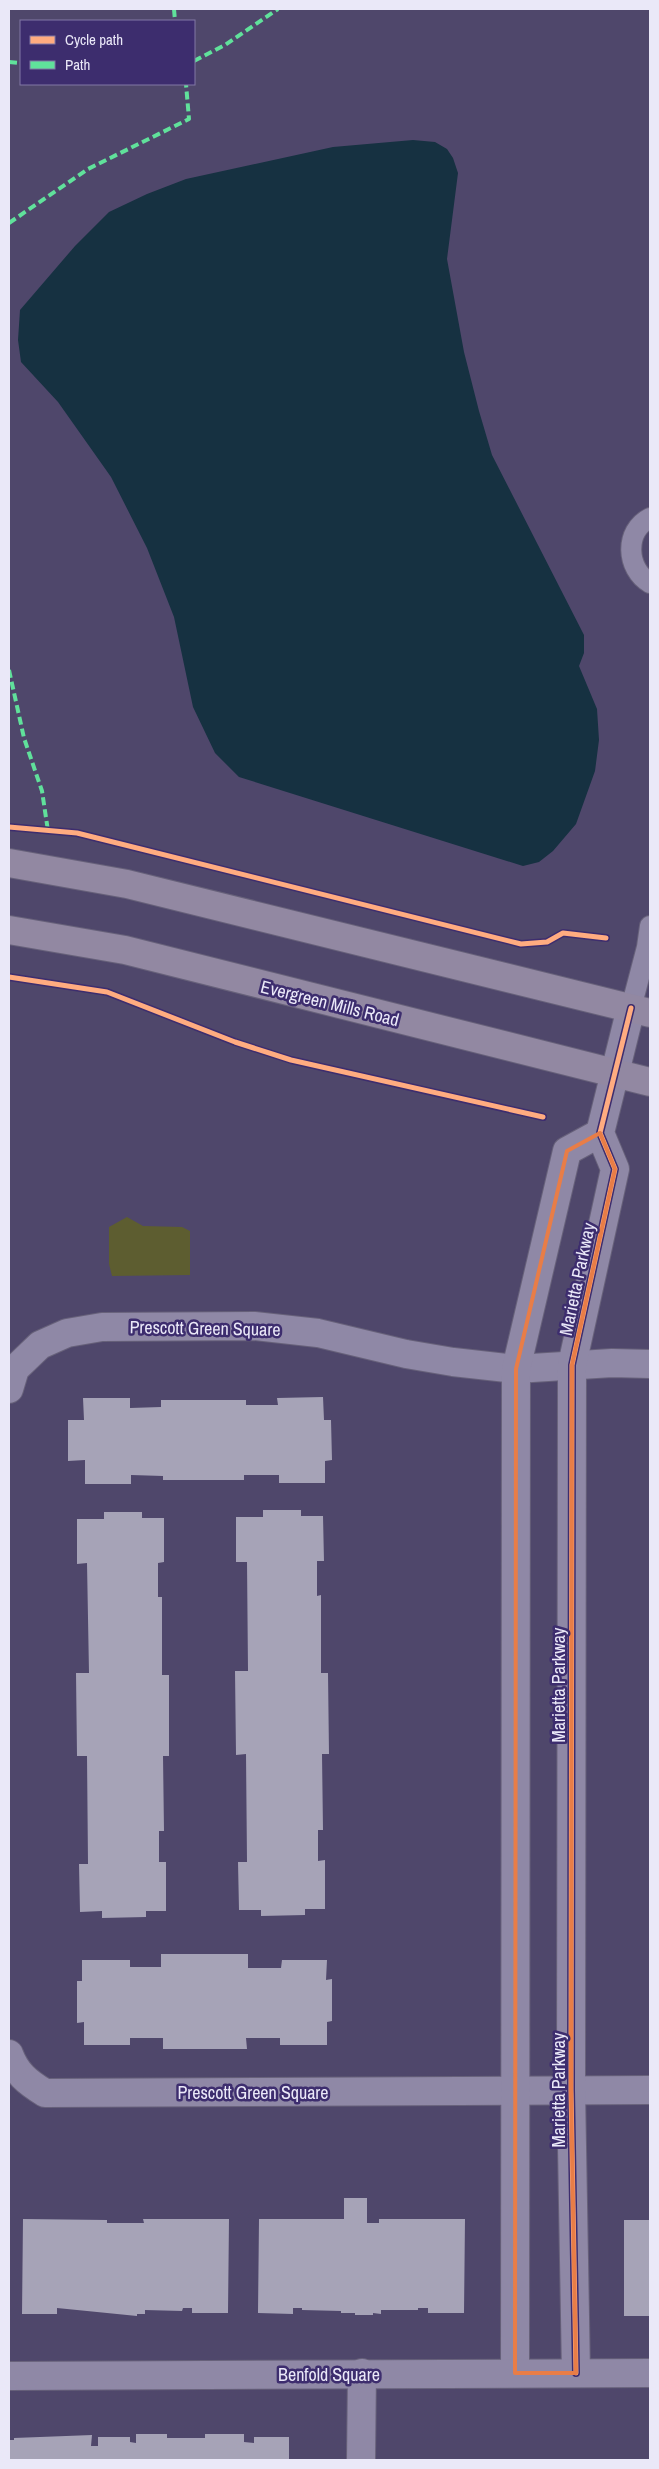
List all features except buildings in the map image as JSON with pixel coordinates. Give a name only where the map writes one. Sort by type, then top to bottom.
[{"type":"main road","points":[[9,863],[127,884],[641,1010]]},
{"type":"main road","name":"Evergreen Mills Road","points":[[9,930],[124,950],[650,1082]]},
{"type":"street","points":[[515,2373],[516,1368],[567,1150],[600,1133],[615,1073],[641,1010]]},
{"type":"street","name":"Marietta Parkway","points":[[576,2373],[571,2090],[572,1365],[615,1169],[600,1133]]},
{"type":"street","name":"Prescott Green Square","points":[[9,1389],[15,1369],[40,1345],[67,1333],[102,1327],[254,1326],[318,1334],[406,1354],[453,1362],[516,1368],[612,1363],[650,1364]]},
{"type":"street","name":"Prescott Green Square","points":[[9,2054],[13,2067],[26,2082],[45,2093],[650,2090]]},
{"type":"street","points":[[361,2460],[362,2373]]},
{"type":"street","name":"Benfold Square","points":[[9,2376],[650,2373]]},
{"type":"lane","points":[[650,518],[638,528],[631,549],[632,561],[637,572],[650,583]]},
{"type":"lane","points":[[641,1010],[650,926]]},
{"type":"path","points":[[9,827],[77,833],[521,944],[547,942],[563,933],[606,938]]},
{"type":"path","points":[[9,977],[107,992],[235,1042],[291,1060],[543,1117]]},
{"type":"highlighted area","points":[[600,1133],[615,1169],[572,1365],[571,2090],[576,2373],[515,2373],[516,1369],[567,1151]]},
{"type":"shaded area","points":[[127,1217],[143,1226],[182,1227],[190,1231],[190,1275],[112,1276],[109,1264],[109,1227]]},
{"type":"water","points":[[413,140],[435,142],[447,149],[453,158],[458,173],[447,259],[464,352],[479,411],[492,455],[584,635],[584,653],[579,666],[597,709],[599,740],[595,771],[576,824],[553,851],[539,862],[523,866],[239,777],[215,753],[193,707],[174,617],[147,548],[111,477],[58,402],[21,362],[18,340],[20,310],[75,246],[109,212],[147,194],[186,179],[333,147]]},
{"type":"marked path","points":[[174,9],[175,20]]},
{"type":"marked path","points":[[195,60],[225,45],[278,9]]},
{"type":"marked path","points":[[9,62],[20,63]]},
{"type":"marked path","points":[[9,223],[88,169],[189,119],[186,85]]},
{"type":"marked path","points":[[9,670],[24,738],[42,791],[48,831]]},
{"type":"cycle path","points":[[9,827],[77,833],[521,944],[547,942],[563,933],[606,938]]},
{"type":"cycle path","points":[[9,977],[107,992],[235,1042],[291,1060],[543,1117]]},
{"type":"cycle path","points":[[576,2373],[571,2090],[572,1365],[615,1169],[600,1133],[631,1008]]}]
